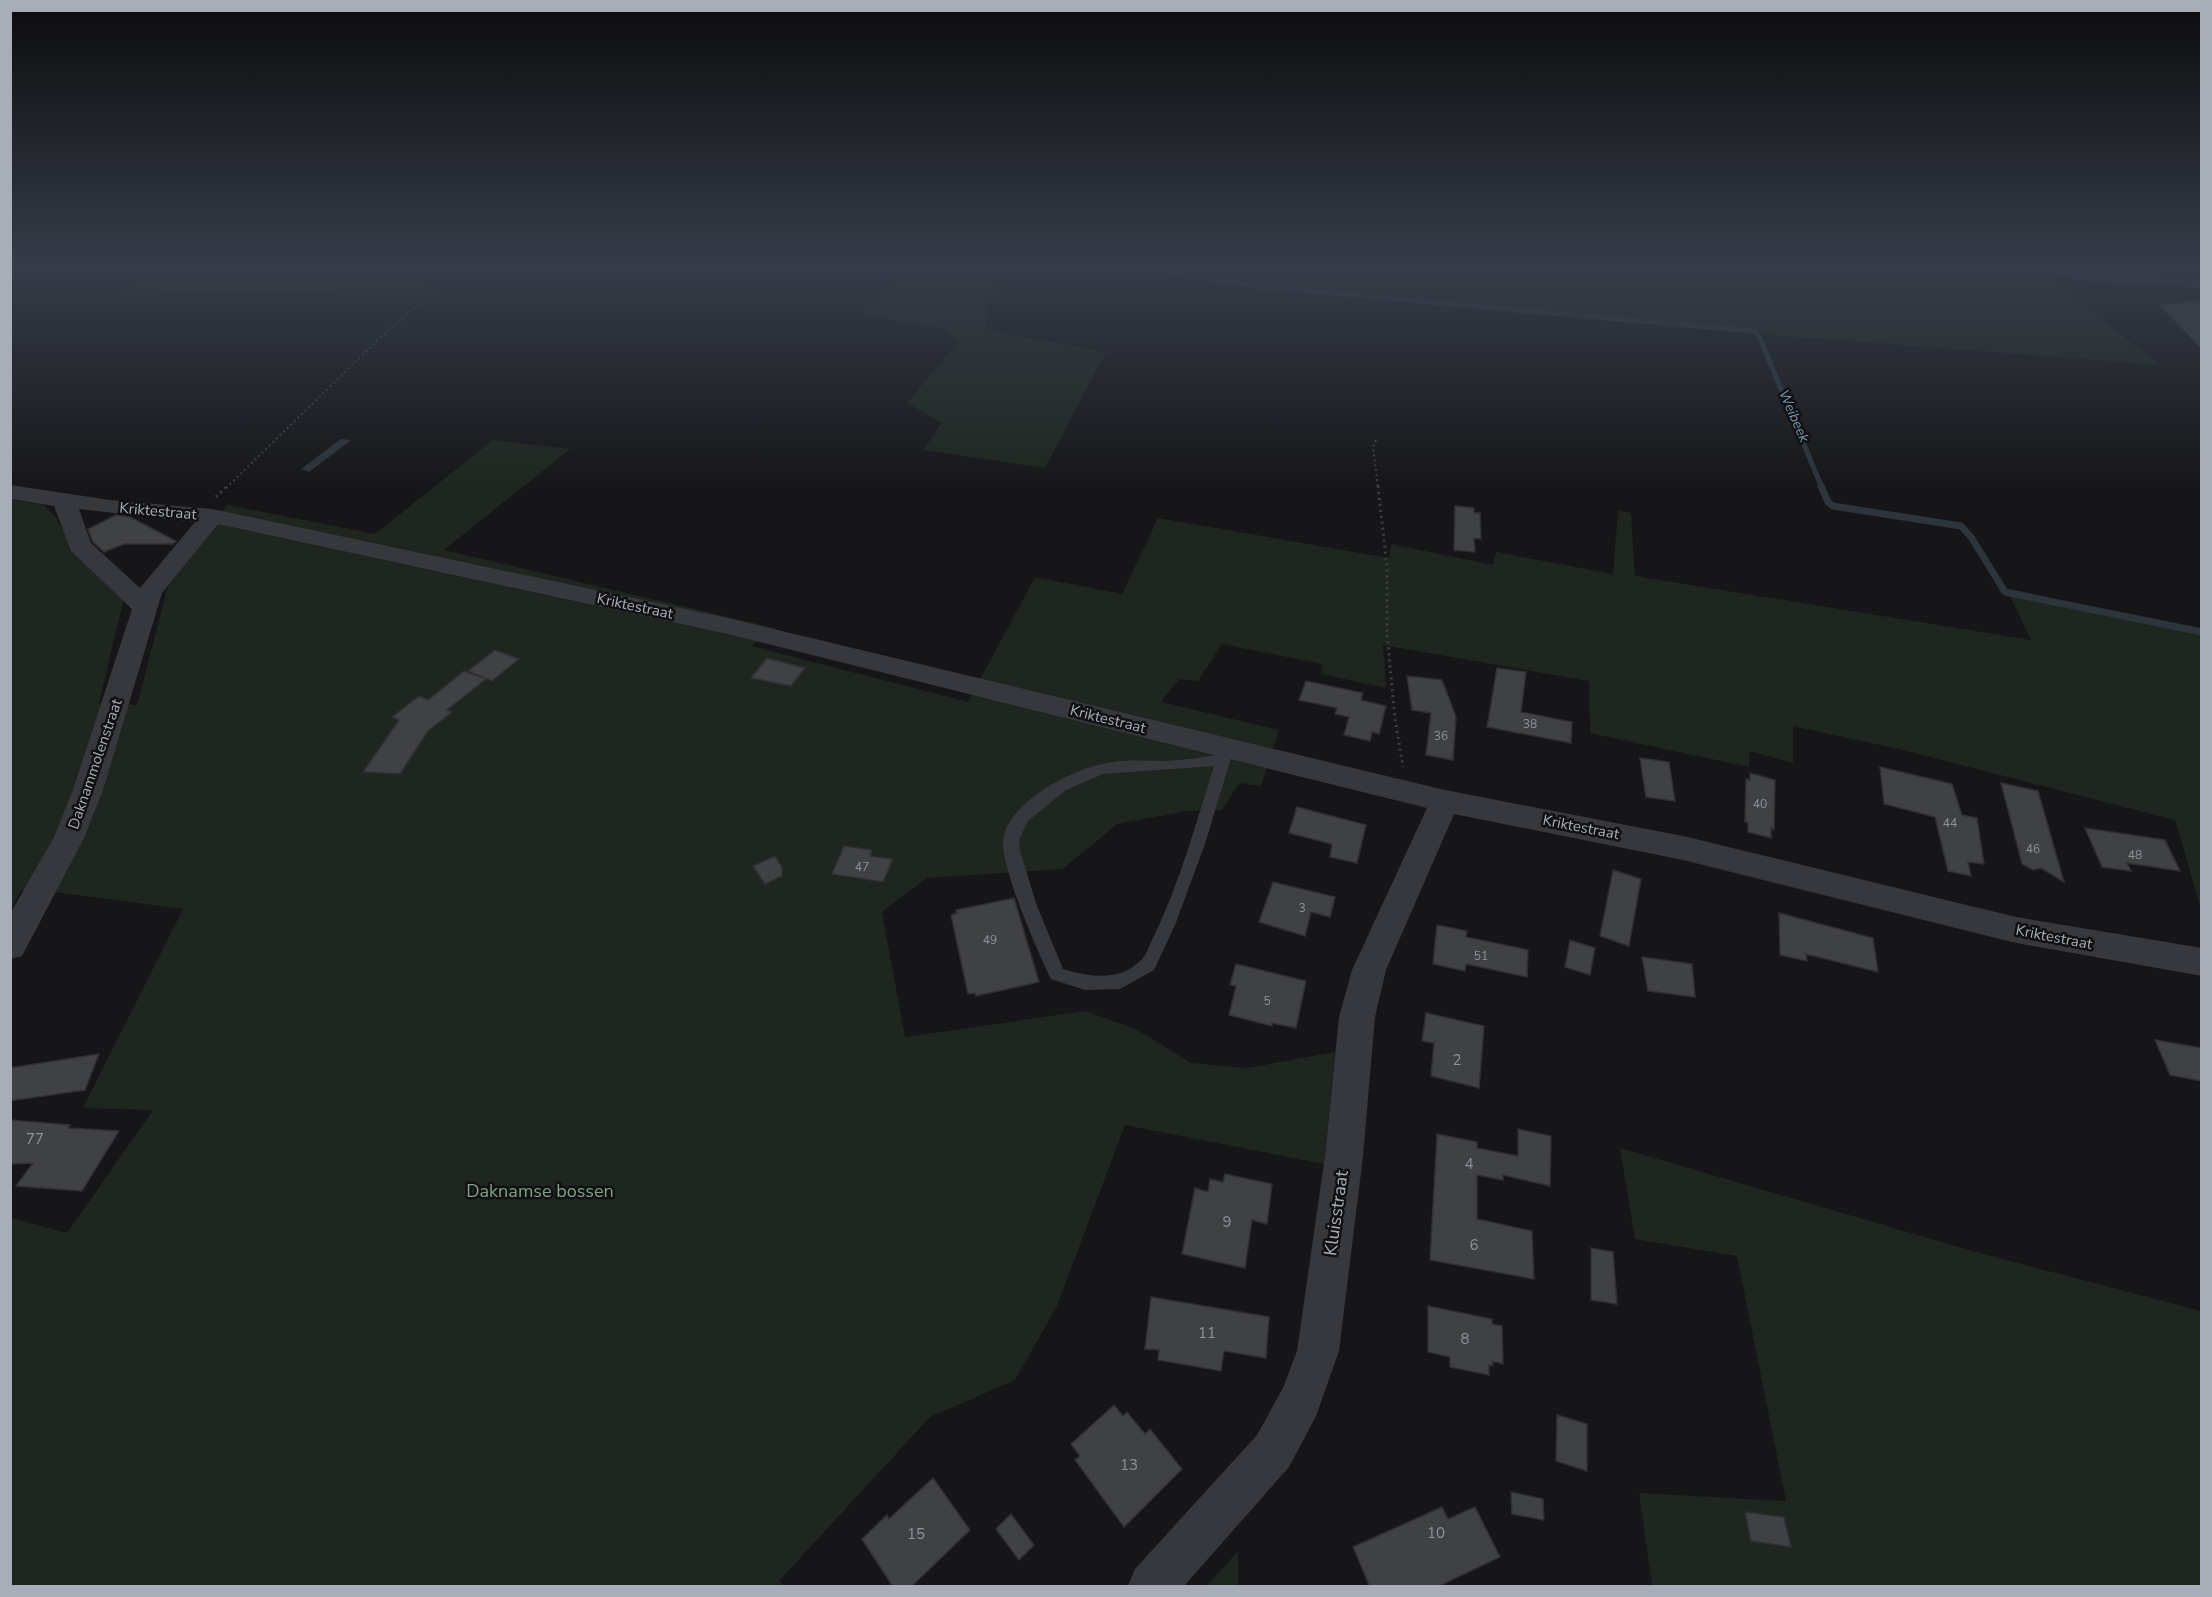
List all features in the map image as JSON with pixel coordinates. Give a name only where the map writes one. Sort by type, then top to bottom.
[{"type":"street","name":"Kriktestraat","points":[[10,492],[64,501],[212,516],[728,626],[1226,754],[1407,791],[1445,801],[1683,848],[2016,930],[2202,962]]},
{"type":"street","points":[[64,501],[80,546],[146,608]]},
{"type":"street","name":"Daknammolenstraat","points":[[10,945],[69,838],[88,790],[150,592],[212,516]]},
{"type":"street","name":"Kluisstraat","points":[[1152,1587],[1273,1451],[1300,1400],[1318,1351],[1344,1156],[1357,1017],[1369,970],[1445,801]]},
{"type":"lane","points":[[1226,754],[1197,844],[1167,925],[1148,965],[1120,982],[1085,983],[1057,974],[1046,951],[1014,862],[1011,841],[1020,820],[1056,789],[1100,769],[1123,766],[1194,765],[1226,754]]},
{"type":"path","points":[[212,516],[207,505],[375,343]]},
{"type":"path","points":[[1376,440],[1373,447],[1387,567],[1387,634],[1395,719],[1407,791]]},
{"type":"green space","points":[[957,343],[1055,343],[1106,352],[1045,468],[923,450],[942,423],[907,403]]},
{"type":"green space","points":[[1870,343],[2132,343],[2161,365]]},
{"type":"green space","name":"Daknamse bossen","points":[[493,440],[570,449],[444,550],[775,628],[751,646],[968,702],[1035,577],[1122,594],[1158,518],[1389,558],[1391,544],[1493,565],[1496,552],[1613,574],[1618,510],[1631,513],[1635,576],[2031,640],[2009,594],[2201,634],[2201,909],[2175,820],[1903,750],[1793,726],[1793,763],[1749,751],[1749,767],[1590,733],[1589,681],[1383,645],[1386,688],[1321,674],[1322,664],[1222,644],[1198,681],[1179,679],[1161,702],[1279,730],[1261,786],[1239,783],[1222,810],[1187,811],[1117,824],[1063,869],[927,878],[882,912],[905,1037],[1085,1011],[1136,1029],[1191,1063],[1247,1068],[1335,1052],[1324,1164],[1125,1125],[1057,1306],[1015,1380],[930,1417],[779,1581],[784,1586],[11,1586],[11,1218],[67,1233],[153,1110],[83,1108],[183,909],[47,891],[21,890],[11,910],[11,500],[44,505],[55,516],[73,547],[124,598],[99,703],[137,705],[168,586],[227,505],[375,534]]},
{"type":"green space","points":[[1620,1148],[1976,1252],[2201,1311],[2201,1586],[1652,1586],[1639,1493],[1786,1501],[1737,1256],[1635,1239]]},
{"type":"green space","points":[[1238,1551],[1238,1586],[1207,1586]]},
{"type":"shaded area","points":[[341,439],[351,440],[309,472],[301,469]]},
{"type":"building","points":[[1455,506],[1474,508],[1474,513],[1480,513],[1481,539],[1474,538],[1475,552],[1454,550]]},
{"type":"building","points":[[116,515],[130,517],[176,541],[173,544],[124,544],[104,552],[93,542],[88,529]]},
{"type":"building","points":[[495,650],[519,659],[492,681],[468,671]]},
{"type":"building","points":[[767,658],[805,668],[791,686],[751,678]]},
{"type":"building","points":[[1497,668],[1526,672],[1521,712],[1572,722],[1571,743],[1487,727]]},
{"type":"building","points":[[464,671],[486,679],[447,710],[452,712],[428,731],[400,774],[363,772],[399,720],[392,717],[419,696],[428,700]]},
{"type":"building","points":[[1407,676],[1442,680],[1456,717],[1453,760],[1426,755],[1431,713],[1412,710]]},
{"type":"building","points":[[1306,681],[1363,693],[1361,700],[1386,706],[1379,734],[1372,732],[1370,741],[1344,735],[1349,717],[1335,714],[1337,708],[1299,700]]},
{"type":"building","points":[[1640,758],[1669,762],[1675,801],[1646,797]]},
{"type":"building","points":[[1880,767],[1952,784],[1962,815],[1977,818],[1984,864],[1968,862],[1971,876],[1948,871],[1935,817],[1884,804]]},
{"type":"building","points":[[1750,773],[1775,780],[1774,829],[1771,828],[1771,838],[1748,832],[1748,822],[1745,822],[1746,779],[1750,780]]},
{"type":"building","points":[[2001,783],[2038,791],[2064,882],[2041,868],[2033,870],[2022,864]]},
{"type":"building","points":[[1297,807],[1366,825],[1357,863],[1330,857],[1332,844],[1289,833]]},
{"type":"building","points":[[2085,828],[2165,840],[2180,871],[2127,863],[2131,871],[2102,867]]},
{"type":"building","points":[[844,846],[872,850],[870,856],[893,859],[883,882],[832,874]]},
{"type":"building","points":[[775,856],[782,867],[782,876],[765,884],[753,866]]},
{"type":"building","points":[[1613,870],[1641,879],[1629,946],[1600,936]]},
{"type":"building","points":[[1273,882],[1335,897],[1330,917],[1311,912],[1305,936],[1259,922]]},
{"type":"building","points":[[1014,898],[1039,982],[976,996],[975,993],[968,994],[951,915],[957,913],[956,910]]},
{"type":"building","points":[[1779,913],[1873,938],[1878,972],[1806,954],[1807,961],[1780,955]]},
{"type":"building","points":[[1437,925],[1467,931],[1466,937],[1528,950],[1527,977],[1466,964],[1465,971],[1433,964]]},
{"type":"building","points":[[1570,940],[1595,948],[1590,975],[1565,967]]},
{"type":"building","points":[[1642,957],[1692,964],[1695,997],[1648,991]]},
{"type":"building","points":[[1236,964],[1306,981],[1296,1028],[1272,1023],[1272,1026],[1229,1015],[1236,986],[1230,985]]},
{"type":"building","points":[[1426,1013],[1484,1026],[1479,1088],[1431,1076],[1434,1043],[1422,1041]]},
{"type":"building","points":[[2155,1040],[2202,1048],[2202,1081],[2170,1075]]},
{"type":"building","points":[[99,1054],[85,1090],[10,1101],[10,1068]]},
{"type":"building","points":[[10,1120],[70,1125],[68,1128],[119,1131],[82,1191],[16,1186],[33,1163],[10,1164]]},
{"type":"building","points":[[1518,1129],[1551,1136],[1550,1186],[1503,1175],[1503,1180],[1477,1175],[1477,1219],[1532,1231],[1534,1279],[1430,1260],[1437,1134],[1477,1142],[1477,1148],[1518,1156]]},
{"type":"building","points":[[1225,1174],[1272,1184],[1267,1224],[1252,1220],[1245,1268],[1182,1254],[1195,1188],[1208,1192],[1210,1179],[1223,1182]]},
{"type":"building","points":[[1591,1248],[1613,1252],[1617,1304],[1591,1300]]},
{"type":"building","points":[[1151,1297],[1269,1317],[1266,1358],[1224,1351],[1221,1371],[1158,1360],[1159,1350],[1145,1349]]},
{"type":"building","points":[[1428,1306],[1492,1319],[1492,1324],[1502,1326],[1503,1364],[1492,1361],[1493,1366],[1489,1365],[1489,1375],[1450,1367],[1450,1357],[1428,1352]]},
{"type":"building","points":[[1114,1405],[1123,1416],[1127,1412],[1145,1434],[1150,1429],[1182,1469],[1124,1527],[1075,1460],[1080,1456],[1071,1444]]},
{"type":"building","points":[[1557,1415],[1587,1424],[1587,1471],[1556,1461]]},
{"type":"building","points":[[933,1478],[970,1530],[911,1587],[893,1587],[862,1539],[887,1515],[889,1519]]},
{"type":"building","points":[[1511,1492],[1543,1499],[1544,1520],[1512,1514]]},
{"type":"building","points":[[1442,1507],[1448,1519],[1475,1507],[1500,1557],[1437,1587],[1370,1587],[1353,1547]]},
{"type":"building","points":[[1745,1512],[1784,1517],[1791,1547],[1751,1541]]},
{"type":"building","points":[[1011,1514],[1034,1545],[1019,1560],[996,1529]]},
{"type":"waterway","name":"Weibeek","points":[[1762,343],[1822,488]]},
{"type":"waterway","name":"Weibeek","points":[[1821,486],[1828,502],[1833,506],[1961,526],[1971,537],[2005,592],[2202,632]]}]
